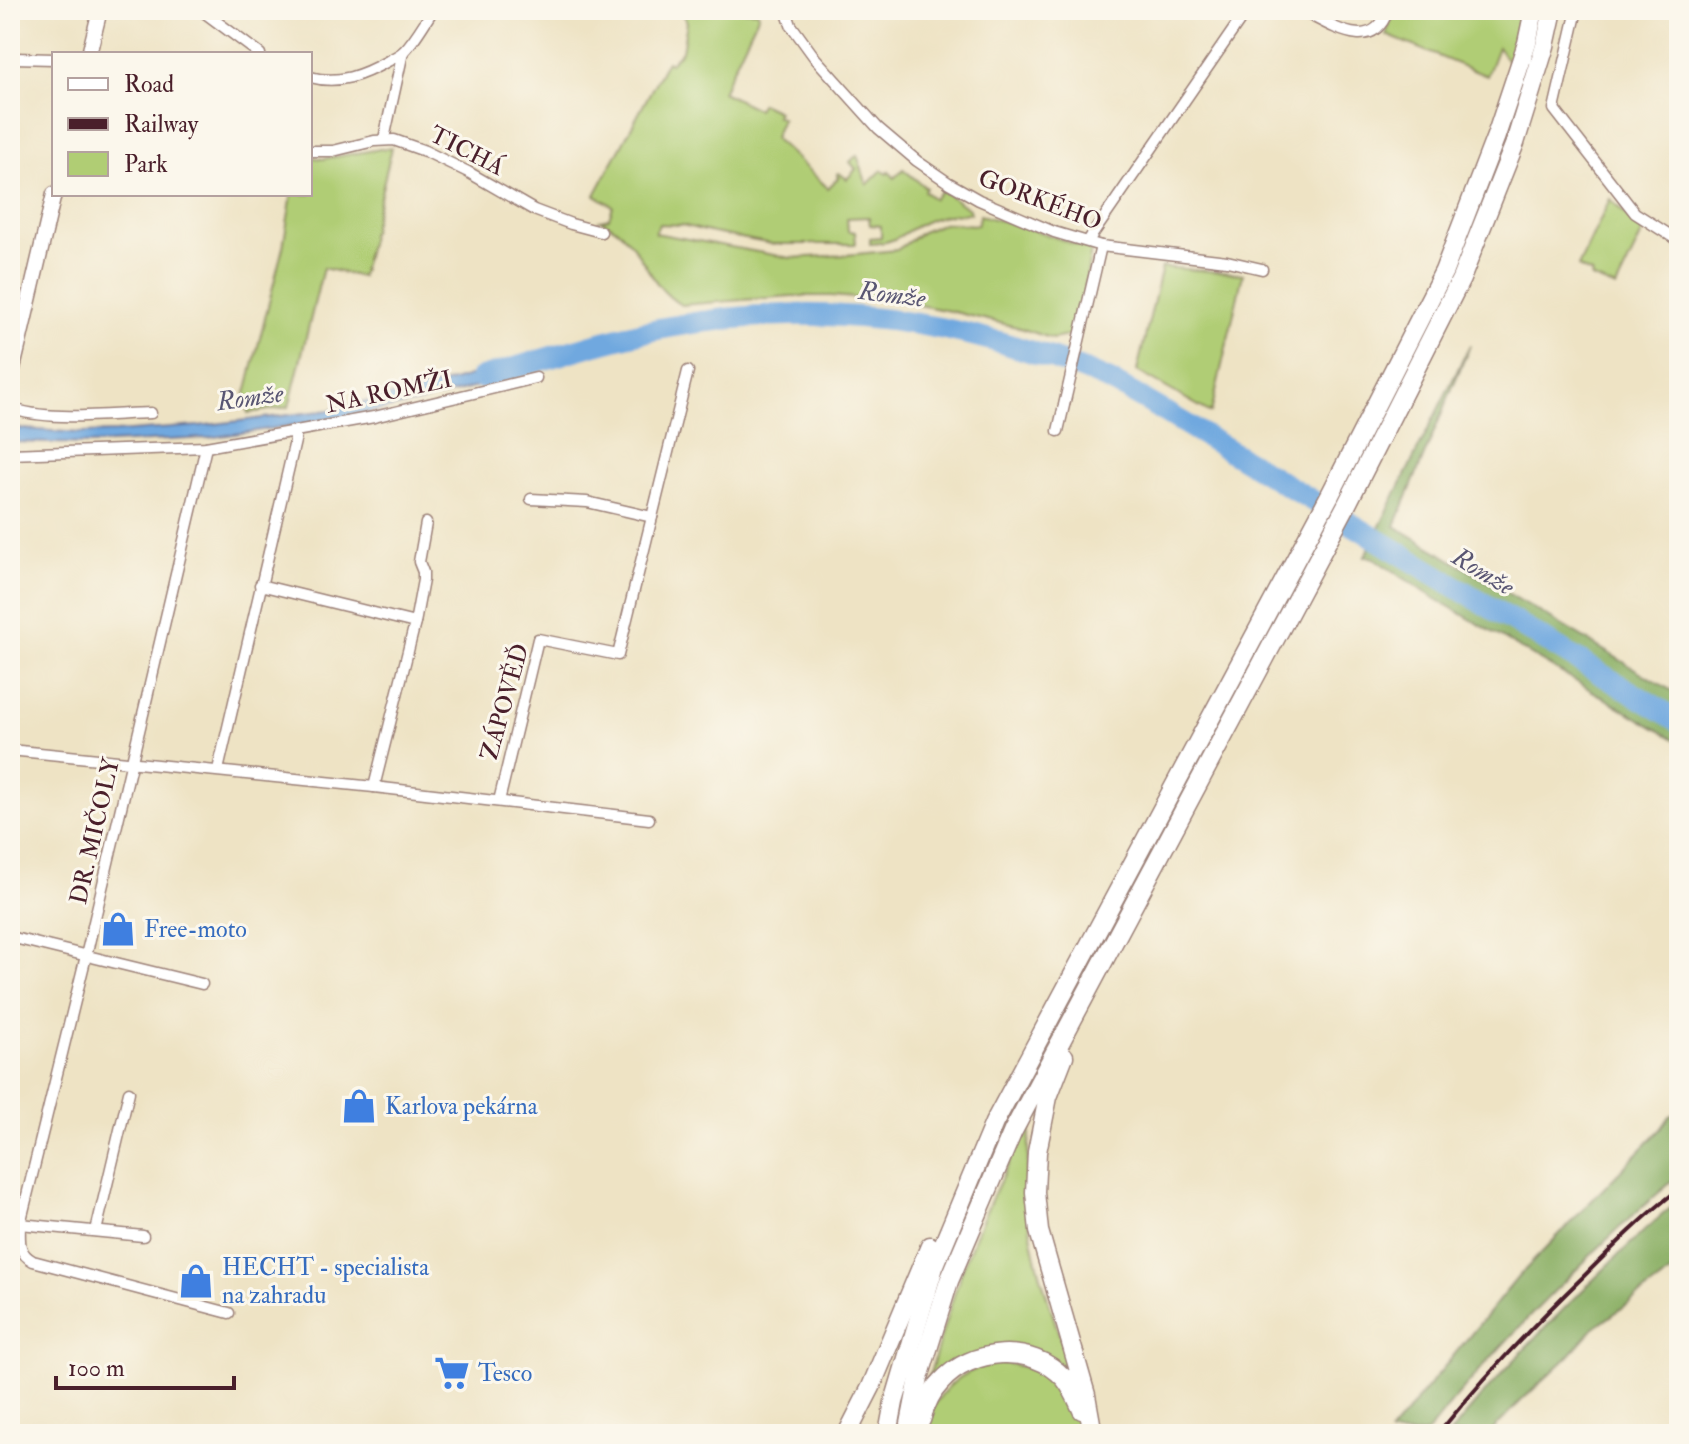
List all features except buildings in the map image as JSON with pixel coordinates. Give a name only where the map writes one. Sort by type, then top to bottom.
[{"type":"highway","points":[[847,1434],[871,1387],[929,1249],[1330,495],[1444,271],[1496,136],[1527,43],[1534,10]]},
{"type":"highway","points":[[908,1434],[919,1378],[949,1281],[1013,1131],[1346,506],[1461,279],[1515,143],[1553,10]]},
{"type":"highway","points":[[1091,1434],[1086,1395],[1039,1231],[1035,1192],[1037,1152],[1048,1097],[1095,979]]},
{"type":"highway","points":[[888,1434],[894,1402],[934,1267],[994,1123]]},
{"type":"highway","points":[[916,1434],[928,1399],[942,1380],[976,1359],[1007,1354],[1035,1359],[1064,1378],[1078,1401],[1091,1434]]},
{"type":"street","points":[[90,52],[100,10]]},
{"type":"street","points":[[201,10],[257,52]]},
{"type":"street","points":[[384,139],[403,52],[433,10]]},
{"type":"street","name":"GORKÉHO","points":[[786,10],[791,25],[815,58],[878,128],[917,161],[979,200],[1054,232],[1101,246],[1227,261],[1262,269]]},
{"type":"street","points":[[1088,241],[1247,10]]},
{"type":"street","points":[[1300,10],[1356,34],[1369,33],[1382,25],[1388,10]]},
{"type":"street","points":[[1577,10],[1554,109],[1635,213],[1679,241]]},
{"type":"street","points":[[312,77],[331,80],[354,77],[403,52]]},
{"type":"street","points":[[14,58],[52,59]]},
{"type":"street","name":"TICHÁ","points":[[312,151],[333,151],[384,139],[394,140],[468,172],[534,210],[601,232]]},
{"type":"street","points":[[10,381],[54,196]]},
{"type":"street","points":[[1058,431],[1101,246]]},
{"type":"street","name":"ZÁPOVĚĎ","points":[[499,801],[538,639],[618,655],[688,371]]},
{"type":"street","name":"NA ROMŽI","points":[[10,454],[206,447],[374,417],[536,378]]},
{"type":"street","points":[[10,408],[43,415],[151,413]]},
{"type":"street","points":[[218,770],[295,432]]},
{"type":"street","name":"DR. MIČOLY","points":[[15,1224],[86,956],[206,447]]},
{"type":"street","points":[[531,499],[587,502],[652,517]]},
{"type":"street","points":[[374,787],[415,623],[423,580],[419,562],[426,523]]},
{"type":"street","points":[[260,585],[415,623]]},
{"type":"street","points":[[10,750],[218,770],[649,819]]},
{"type":"street","points":[[10,937],[202,984]]},
{"type":"street","points":[[96,1231],[129,1092]]},
{"type":"street","points":[[143,1236],[15,1224],[21,1249],[33,1261],[229,1313]]},
{"type":"green space","points":[[680,10],[757,11],[759,14],[722,92],[757,109],[761,103],[778,111],[776,116],[782,119],[774,138],[828,188],[839,177],[837,174],[847,179],[856,169],[850,162],[857,155],[867,185],[882,170],[895,178],[903,169],[934,199],[941,190],[969,209],[970,213],[936,218],[894,239],[870,244],[870,238],[881,237],[881,226],[870,225],[869,217],[847,218],[848,231],[855,232],[856,244],[772,244],[682,225],[659,224],[655,233],[790,258],[846,255],[897,250],[922,232],[944,223],[977,225],[980,215],[1091,250],[1077,334],[1053,339],[1017,327],[903,302],[791,296],[681,305],[668,296],[625,237],[600,220],[609,218],[613,206],[595,195],[667,61],[670,63],[682,51],[687,22]]},
{"type":"green space","points":[[1394,10],[1524,10],[1510,64],[1498,47],[1487,76],[1386,35]]},
{"type":"green space","points":[[392,147],[361,277],[323,268],[289,407],[248,413],[245,397],[283,247],[292,196],[312,196],[312,157],[323,159]]},
{"type":"green space","points":[[1610,199],[1643,232],[1616,288],[1591,278],[1592,274],[1578,267]]},
{"type":"green space","points":[[1162,267],[1243,274],[1211,413],[1137,371]]},
{"type":"green space","points":[[1470,345],[1395,526],[1679,695],[1679,742],[1365,556]]},
{"type":"green space","points":[[1679,1112],[1679,1176],[1615,1232],[1539,1307],[1426,1434],[1389,1434],[1518,1277],[1670,1116]]},
{"type":"green space","points":[[1032,1117],[1027,1172],[1030,1228],[1043,1283],[1071,1371],[1044,1354],[1005,1346],[926,1387],[974,1239]]},
{"type":"green space","points":[[1679,1201],[1679,1267],[1593,1329],[1489,1434],[1450,1434],[1501,1374],[1556,1317],[1635,1239]]},
{"type":"green space","points":[[1004,1363],[1035,1370],[1057,1383],[1072,1403],[1081,1434],[922,1434],[934,1406],[951,1384],[975,1370]]},
{"type":"water","points":[[509,364],[513,377],[417,403],[341,418],[208,438],[90,444],[10,442],[10,428],[116,432],[198,426],[330,410],[446,383]]},
{"type":"waterway","name":"Romže","points":[[481,378],[650,331],[764,316],[809,315],[898,321],[986,338],[1062,362],[1114,383],[1679,721]]},
{"type":"railway","points":[[1438,1434],[1546,1314],[1630,1231],[1679,1189]]},
{"type":"place","name":"Free-moto","points":[[118,929]]},
{"type":"place","name":"Karlova pekárna","points":[[359,1106]]},
{"type":"place","name":"HECHT - specialista na zahradu","points":[[196,1281]]},
{"type":"place","name":"Tesco","points":[[452,1373]]}]
